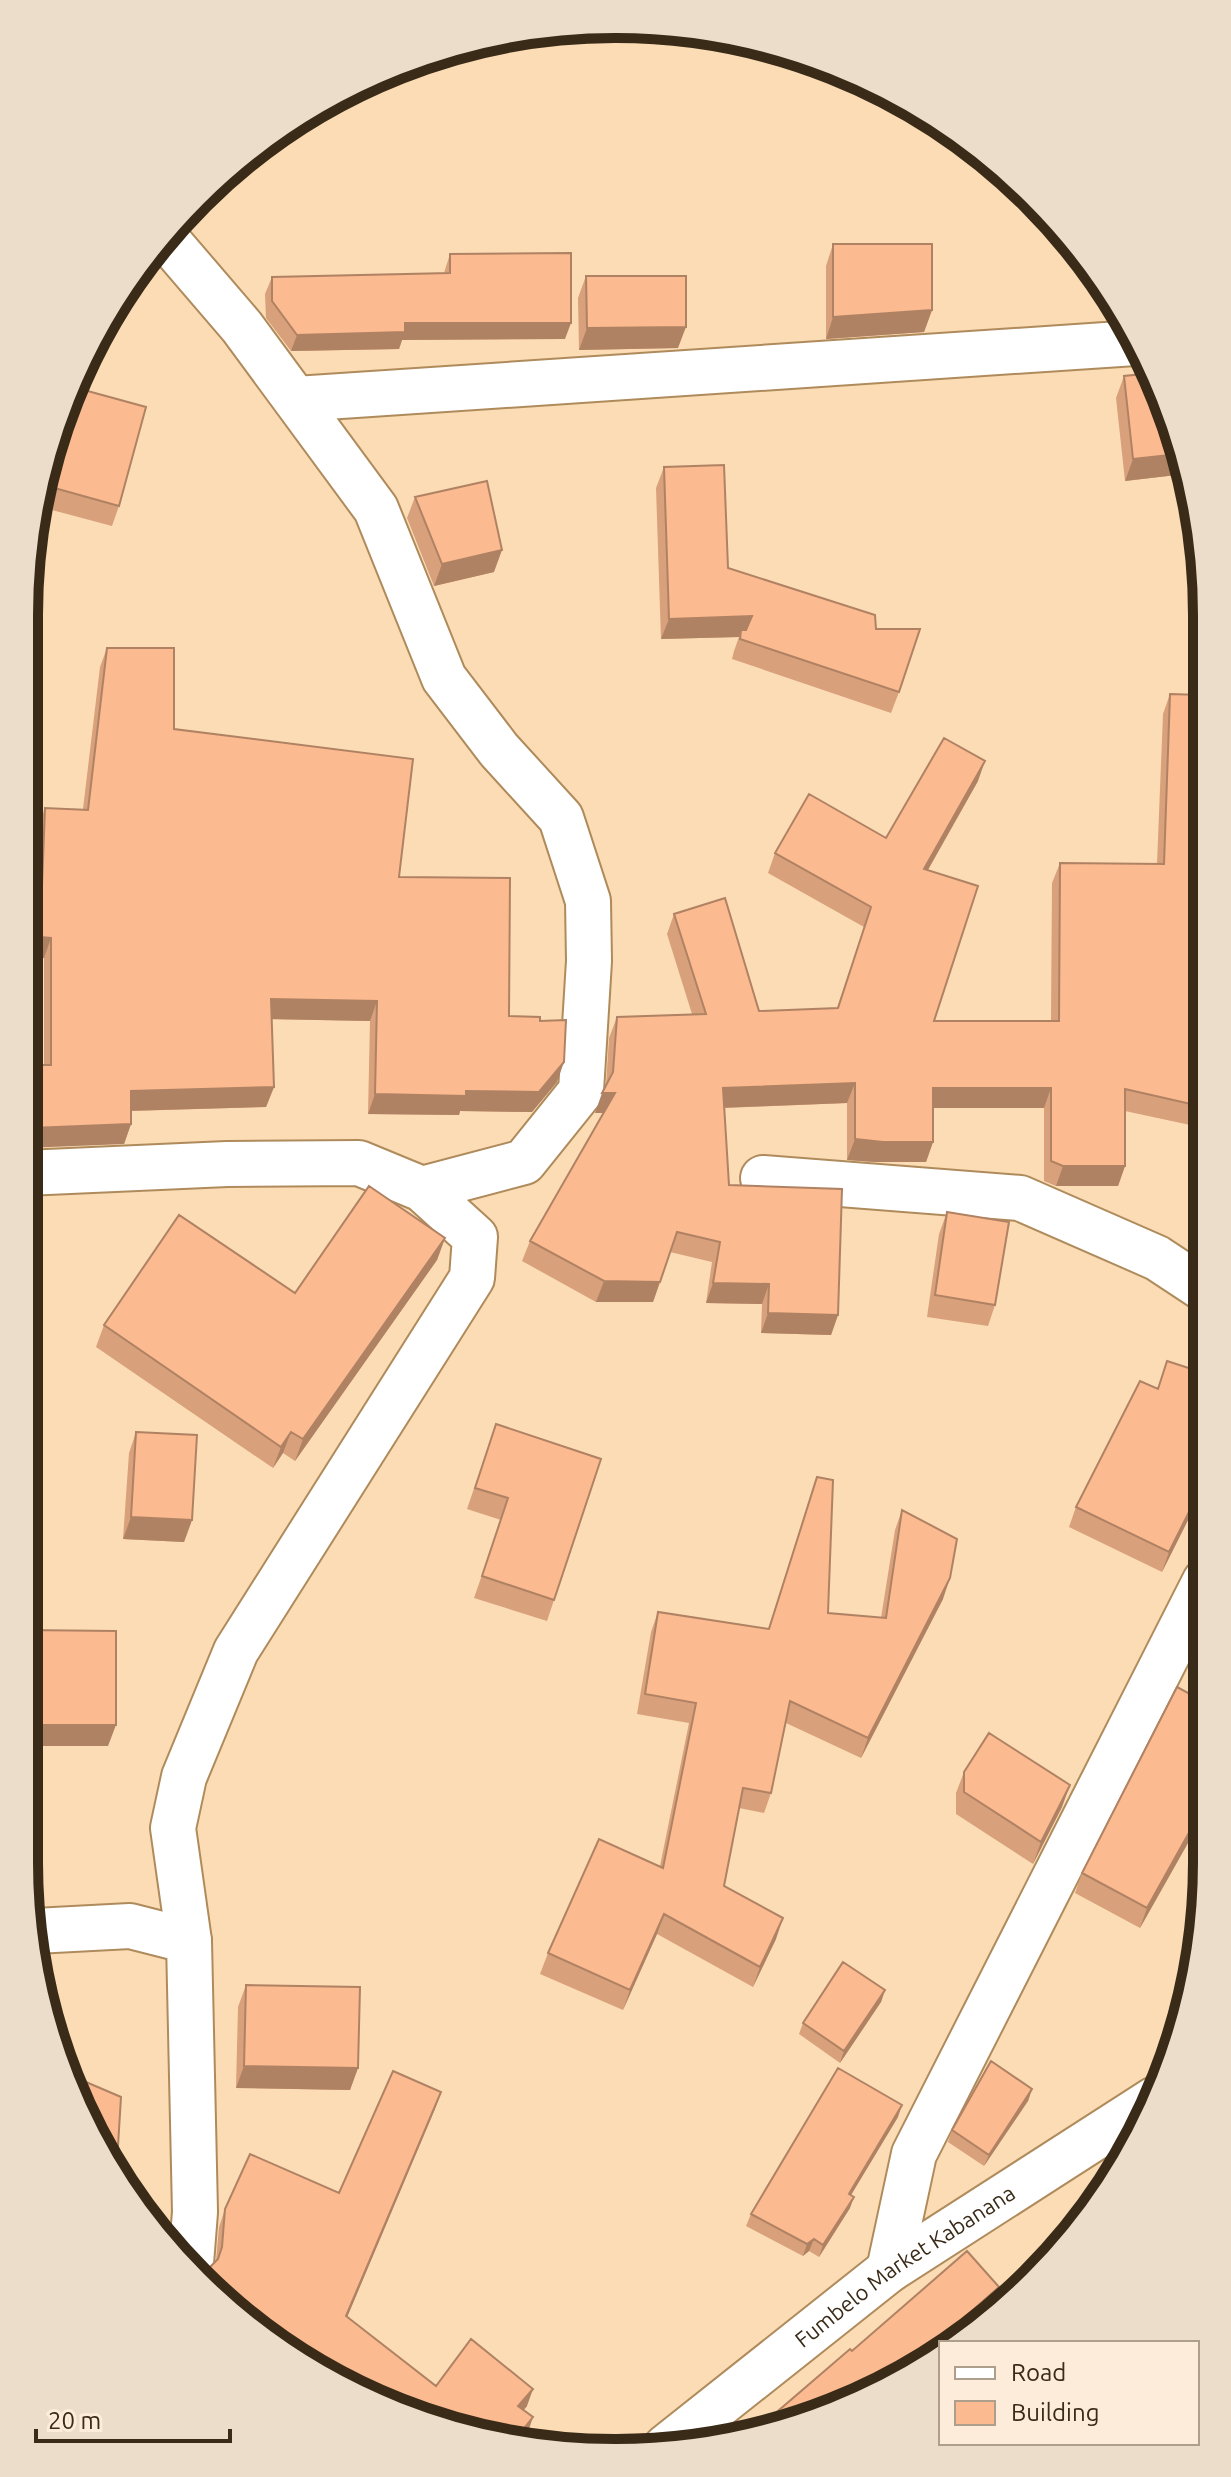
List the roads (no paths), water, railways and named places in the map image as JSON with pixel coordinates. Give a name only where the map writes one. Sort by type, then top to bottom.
[{"type":"street","points":[[172,246],[242,327],[376,509],[444,678],[499,750],[561,818],[588,901],[589,961],[581,1091],[524,1162],[422,1189]]},
{"type":"street","points":[[296,399],[1125,344]]},
{"type":"street","points":[[38,1172],[227,1164],[359,1163],[422,1189],[475,1237],[472,1278],[236,1651],[184,1777],[173,1828],[189,1941],[195,2212],[192,2254]]},
{"type":"street","points":[[763,1178],[1020,1198],[1157,1258],[1193,1282]]},
{"type":"street","points":[[889,2270],[914,2154],[1193,1605]]},
{"type":"street","points":[[42,1931],[130,1926],[189,1941]]},
{"type":"street","name":"Fumbelo Market Kabanana","points":[[691,2434],[889,2270],[1135,2112]]}]
